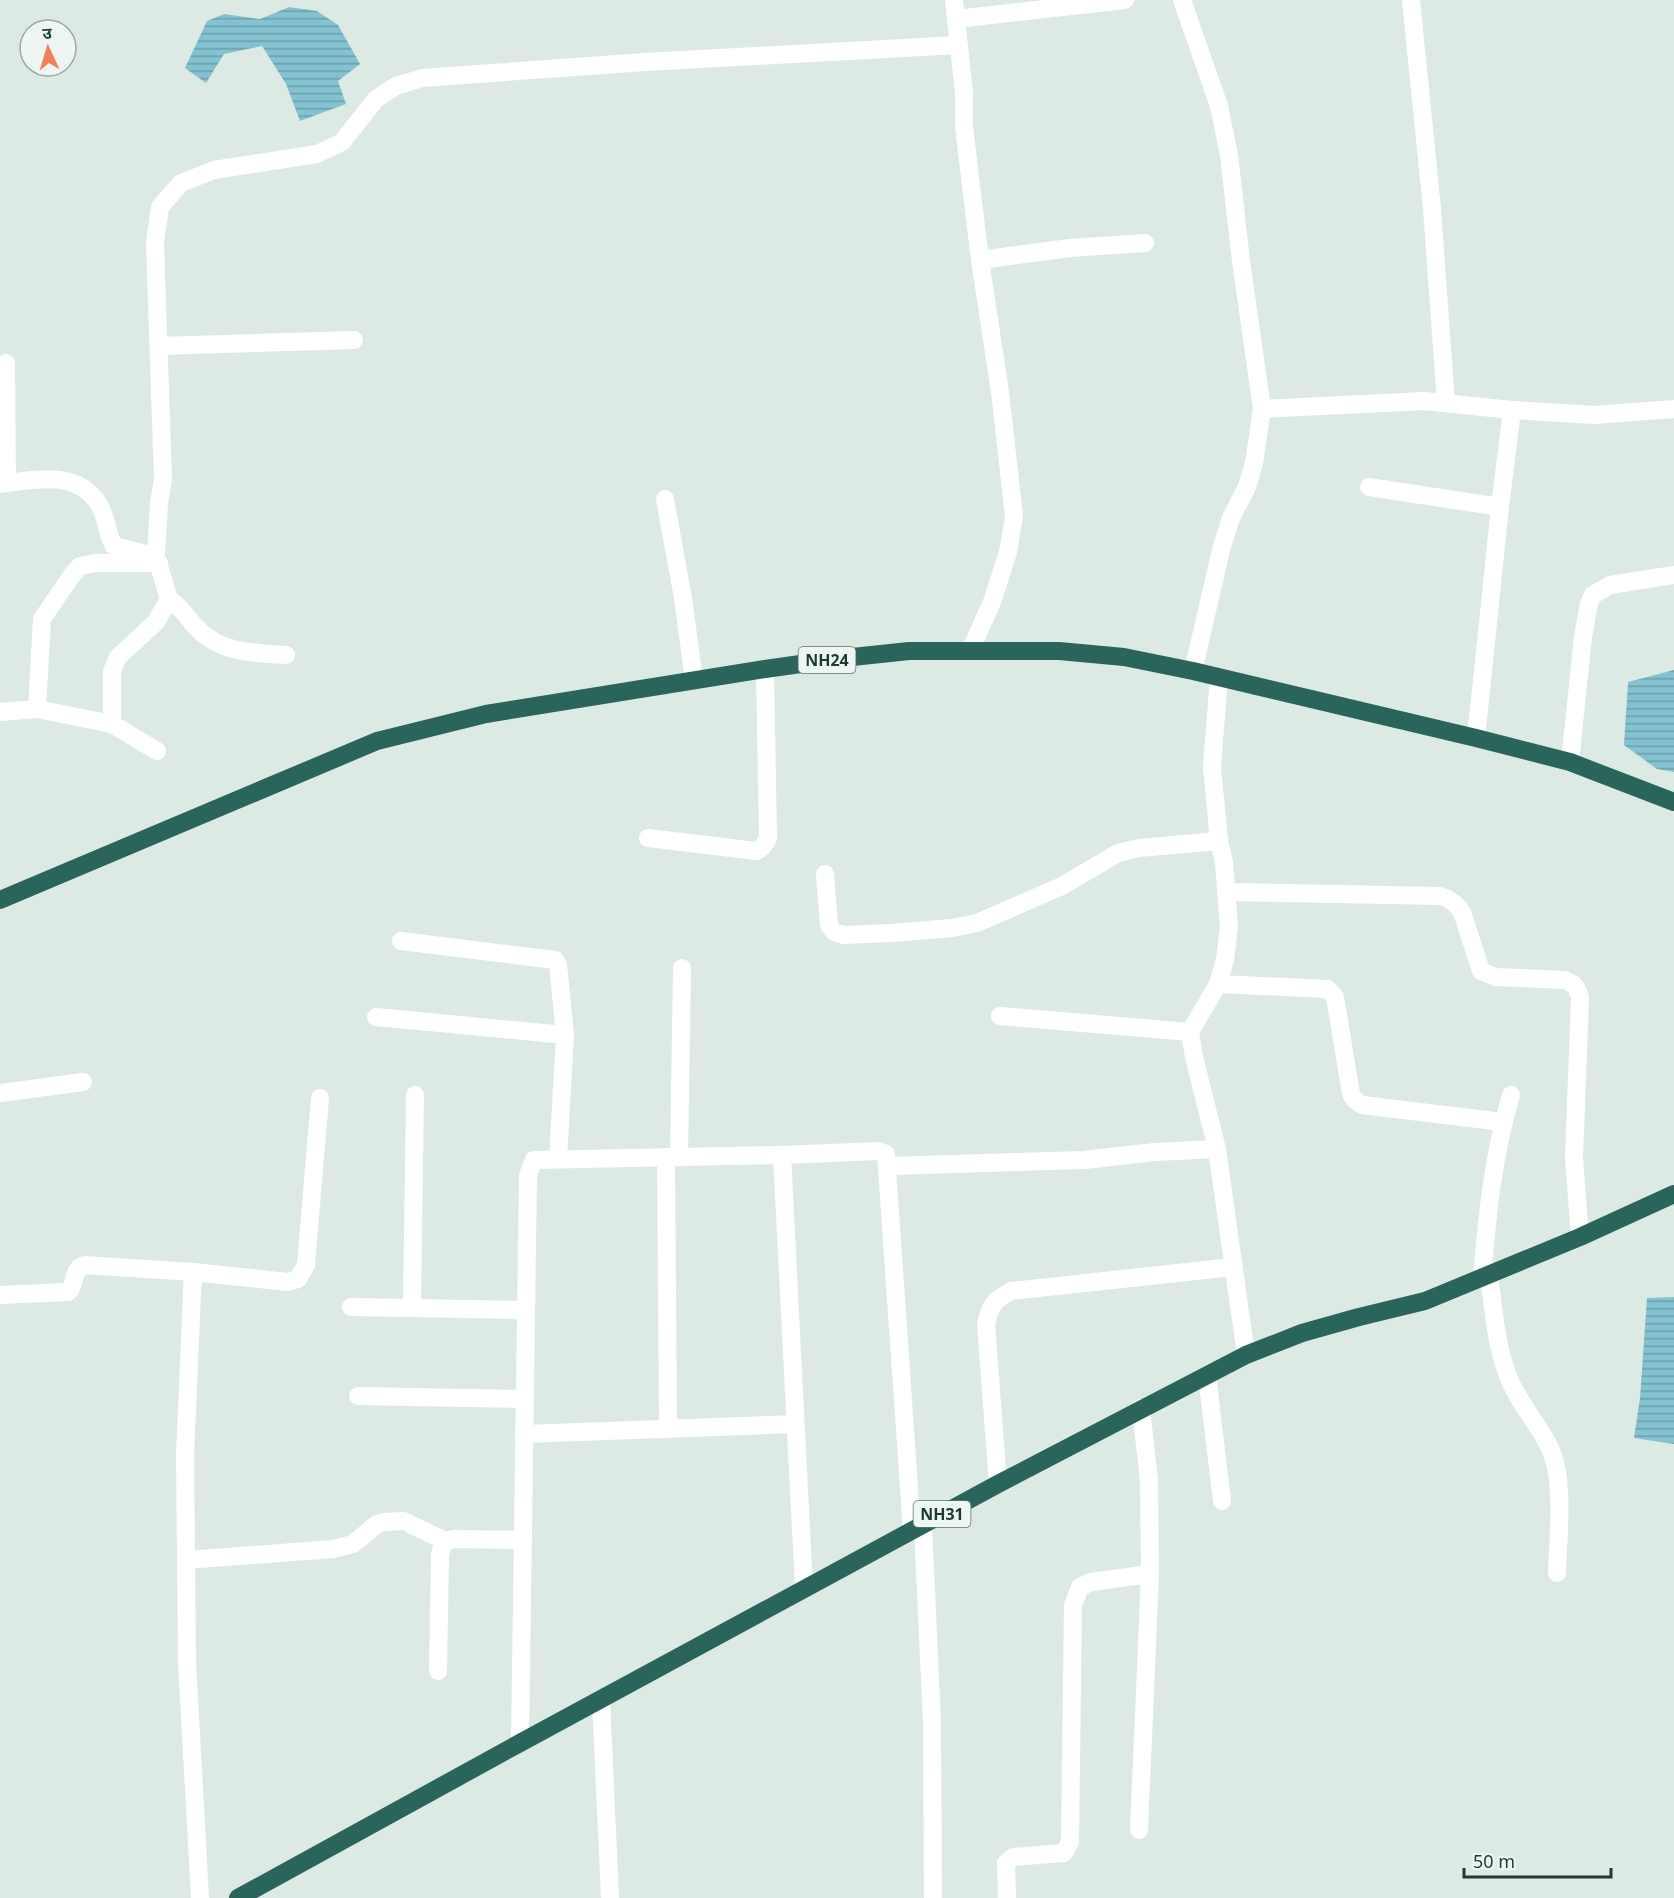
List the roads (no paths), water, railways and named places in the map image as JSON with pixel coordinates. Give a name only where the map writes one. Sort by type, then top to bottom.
[{"type":"highway","name":"NH24","points":[[0,900],[377,741],[486,714],[765,669],[909,651],[1059,651],[1113,656],[1193,671],[1570,762],[1674,802]]},
{"type":"highway","name":"NH31","points":[[238,1898],[998,1484],[1140,1408],[1246,1355],[1302,1333],[1425,1301],[1580,1237],[1674,1194]]},
{"type":"street","points":[[954,0],[964,93],[964,127],[980,260],[1000,392],[1014,516],[1008,552],[992,602],[970,651]]},
{"type":"street","points":[[956,19],[1125,0]]},
{"type":"street","points":[[1182,0],[1220,106],[1229,154],[1241,261],[1262,409],[1254,464],[1247,488],[1231,518],[1222,546],[1193,671]]},
{"type":"street","points":[[1411,0],[1432,209],[1446,403]]},
{"type":"street","points":[[286,655],[233,650],[212,640],[169,599],[158,559],[159,503],[164,479],[155,243],[160,207],[181,183],[214,170],[316,154],[342,142],[376,99],[396,86],[422,78],[657,61],[958,45]]},
{"type":"street","points":[[980,260],[1070,248],[1145,243]]},
{"type":"street","points":[[159,346],[354,340]]},
{"type":"street","points":[[6,363],[4,483],[54,477],[71,482],[89,492],[98,503],[114,546],[158,559]]},
{"type":"street","points":[[1262,409],[1405,402],[1446,403],[1594,415],[1674,409]]},
{"type":"street","points":[[1476,738],[1512,410]]},
{"type":"street","points":[[1369,487],[1500,507]]},
{"type":"street","points":[[665,499],[683,598],[694,680]]},
{"type":"street","points":[[37,709],[42,619],[72,575],[80,566],[95,563],[158,559]]},
{"type":"street","points":[[1570,762],[1583,637],[1589,603],[1593,595],[1610,585],[1674,575]]},
{"type":"street","points":[[112,724],[112,671],[118,657],[156,622],[169,599]]},
{"type":"street","points":[[648,838],[756,851],[765,844],[768,837],[765,669]]},
{"type":"street","points":[[1219,677],[1212,767],[1219,841],[1224,862],[1229,927],[1226,960],[1218,984],[1190,1032],[1216,1149],[1246,1355]]},
{"type":"street","points":[[0,712],[37,709],[112,724],[157,751]]},
{"type":"street","points":[[825,874],[829,925],[834,932],[843,935],[952,928],[977,922],[1062,886],[1118,854],[1139,848],[1219,841]]},
{"type":"street","points":[[1226,892],[1448,898],[1462,912],[1481,970],[1496,977],[1565,980],[1573,983],[1578,988],[1580,998],[1574,1158],[1580,1237]]},
{"type":"street","points":[[401,941],[555,960],[558,965],[565,1035],[558,1159]]},
{"type":"street","points":[[668,1429],[673,1157],[682,969]]},
{"type":"street","points":[[1218,984],[1328,989],[1333,993],[1351,1094],[1362,1106],[1503,1122]]},
{"type":"street","points":[[1000,1016],[1190,1032]]},
{"type":"street","points":[[376,1017],[565,1035]]},
{"type":"street","points":[[0,1093],[82,1082]]},
{"type":"street","points":[[412,1308],[415,1095]]},
{"type":"street","points":[[1510,1095],[1488,1204],[1485,1277],[1501,1357],[1528,1416],[1545,1436],[1556,1464],[1559,1502],[1557,1573]]},
{"type":"street","points":[[0,1295],[68,1292],[72,1289],[75,1272],[79,1267],[85,1265],[193,1272],[288,1282],[298,1279],[306,1265],[320,1098]]},
{"type":"street","points":[[888,1166],[1084,1160],[1155,1152],[1216,1149]]},
{"type":"street","points":[[520,1743],[528,1174],[534,1160],[878,1151],[886,1154],[918,1528],[932,1724],[933,1898]]},
{"type":"street","points":[[782,1155],[804,1589]]},
{"type":"street","points":[[998,1484],[986,1324],[990,1309],[996,1299],[1011,1291],[1233,1267]]},
{"type":"street","points":[[193,1272],[185,1455],[187,1662],[200,1898]]},
{"type":"street","points":[[351,1307],[526,1310]]},
{"type":"street","points":[[1207,1375],[1222,1501]]},
{"type":"street","points":[[358,1396],[525,1399]]},
{"type":"street","points":[[1139,1830],[1150,1574],[1149,1481],[1140,1408]]},
{"type":"street","points":[[524,1434],[795,1424]]},
{"type":"street","points":[[186,1560],[333,1549],[353,1544],[377,1524],[405,1521],[446,1541],[523,1540]]},
{"type":"street","points":[[438,1671],[440,1556],[442,1544],[446,1541]]},
{"type":"street","points":[[1007,1898],[1006,1863],[1013,1857],[1064,1853],[1070,1842],[1073,1605],[1080,1587],[1091,1582],[1150,1574]]},
{"type":"street","points":[[601,1700],[610,1898]]},
{"type":"water","points":[[289,7],[317,11],[338,25],[360,64],[338,81],[346,104],[300,121],[286,84],[262,46],[224,54],[206,83],[185,68],[207,21],[224,14],[260,19]]},
{"type":"water","points":[[1674,670],[1674,772],[1657,769],[1624,745],[1628,682]]},
{"type":"water","points":[[1674,1297],[1674,1444],[1634,1438],[1640,1398],[1647,1298]]}]
